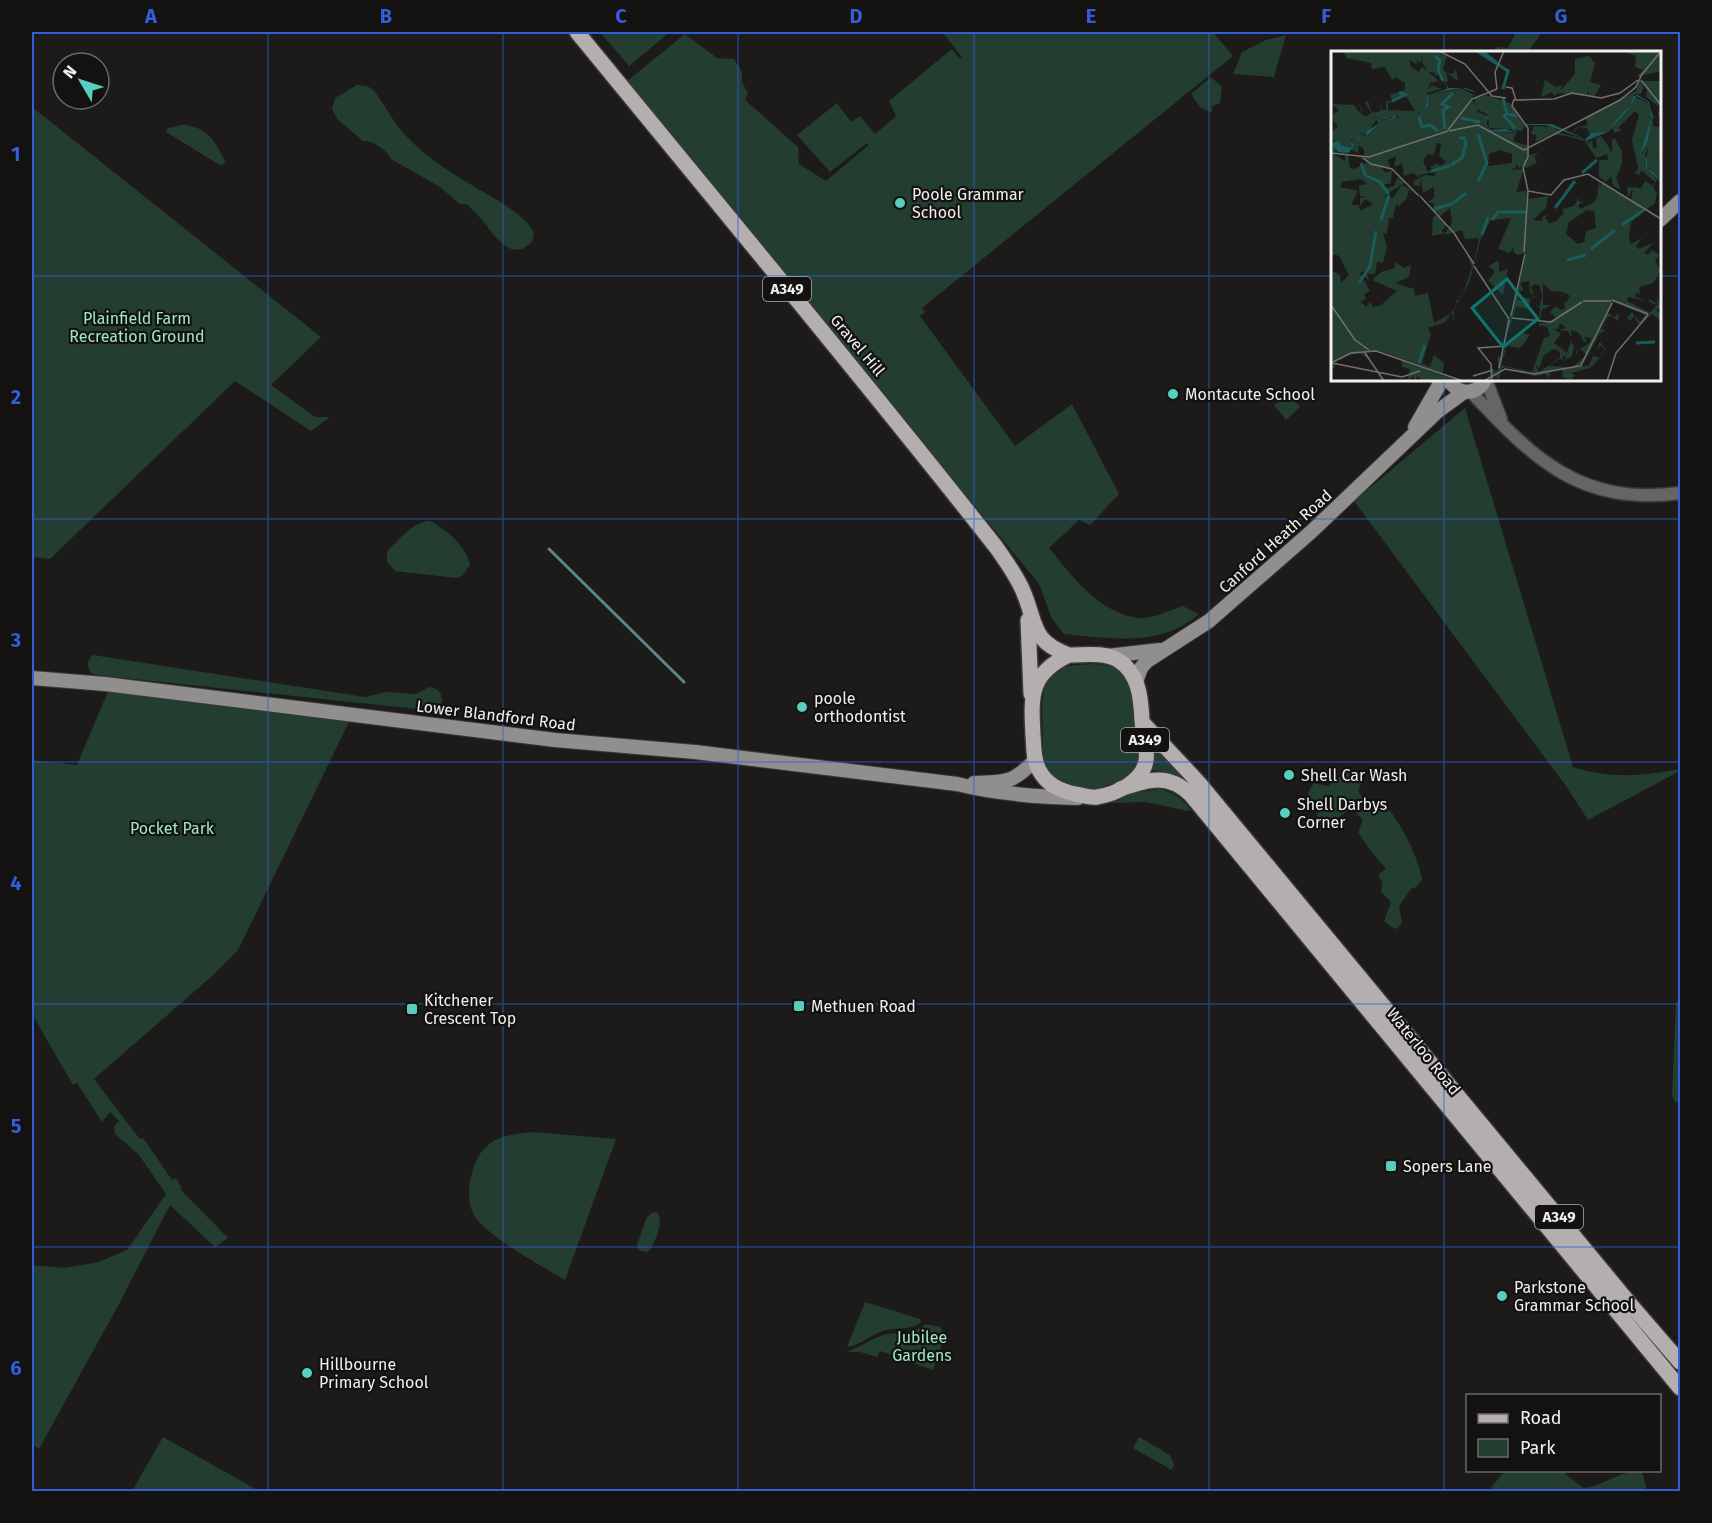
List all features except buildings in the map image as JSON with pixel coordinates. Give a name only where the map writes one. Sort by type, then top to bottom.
[{"type":"main road","name":"Gravel Hill","points":[[577,32],[772,271],[867,383],[996,547],[1012,570],[1023,592],[1039,636],[1045,643],[1069,656]]},
{"type":"main road","points":[[1661,218],[1680,201]]},
{"type":"main road","name":"Canford Heath Road","points":[[1400,448],[1441,381]]},
{"type":"main road","points":[[1450,381],[1453,387],[1467,392]]},
{"type":"main road","name":"Canford Heath Road","points":[[1136,682],[1141,668],[1147,661],[1209,621],[1311,532],[1438,411],[1467,392],[1480,387],[1485,381]]},
{"type":"main road","name":"Gravel Hill","points":[[1028,608],[1031,700]]},
{"type":"main road","name":"Canford Heath Road","points":[[1107,656],[1165,649]]},
{"type":"main road","points":[[1069,656],[1107,656],[1124,665],[1136,682]]},
{"type":"main road","name":"A349","points":[[1069,656],[1059,660],[1045,671],[1037,682],[1031,700],[1035,760],[1039,770],[1052,787],[1095,798],[1120,789],[1142,773],[1146,750],[1136,682]]},
{"type":"main road","name":"Lower Blandford Road","points":[[32,678],[105,684],[555,740],[695,752],[957,784],[1022,796],[1095,798]]},
{"type":"main road","name":"Waterloo Road","points":[[1142,722],[1199,783],[1680,1362]]},
{"type":"main road","name":"Lower Blandford Road","points":[[957,784],[1014,780],[1035,760]]},
{"type":"main road","name":"Waterloo Road","points":[[1120,789],[1148,780],[1161,779],[1173,782],[1191,795],[1680,1388]]},
{"type":"street","points":[[1486,381],[1504,425]]},
{"type":"street","points":[[1467,392],[1541,460],[1580,482],[1618,493],[1657,495],[1680,493]]},
{"type":"green space","points":[[600,32],[670,32],[629,66]]},
{"type":"green space","name":"Poole Grammar School","points":[[942,32],[1213,32],[1233,56],[922,308],[925,312],[920,316],[1015,446],[1072,404],[1119,494],[1090,525],[1079,520],[1049,548],[1088,592],[1111,609],[1139,618],[1155,616],[1183,606],[1199,614],[1184,625],[1168,632],[1134,638],[1064,634],[1052,619],[1039,584],[627,81],[685,34],[717,58],[734,59],[742,72],[742,82],[748,93],[745,100],[798,147],[799,164],[826,181],[869,145],[867,143],[830,172],[797,135],[837,103],[851,122],[860,116],[875,134],[896,116],[889,101],[952,49],[960,59],[962,57]]},
{"type":"green space","points":[[1516,32],[1542,32],[1529,51],[1494,51],[1497,47],[1508,48]]},
{"type":"green space","points":[[1286,35],[1274,77],[1233,74],[1242,52],[1266,40]]},
{"type":"green space","points":[[1211,77],[1222,87],[1220,103],[1212,106],[1212,113],[1200,107],[1191,94]]},
{"type":"green space","points":[[357,85],[372,89],[398,127],[422,151],[450,172],[516,212],[534,234],[530,244],[514,250],[508,247],[467,204],[460,204],[440,187],[391,159],[379,147],[363,141],[338,120],[332,109],[335,98]]},
{"type":"green space","name":"Plainfield Farm Recreation Ground","points":[[32,107],[321,337],[271,385],[315,417],[330,417],[311,431],[235,381],[50,559],[32,557]]},
{"type":"green space","points":[[182,125],[198,128],[209,136],[225,161],[224,164],[218,164],[166,132],[168,128]]},
{"type":"green space","points":[[1289,393],[1300,407],[1286,420],[1274,405]]},
{"type":"green space","points":[[1465,408],[1573,767],[1613,775],[1680,769],[1588,820],[1566,786],[1354,501]]},
{"type":"green space","points":[[430,521],[449,534],[465,552],[470,565],[462,576],[456,578],[395,571],[387,562],[387,552],[403,535],[418,524]]},
{"type":"green space","points":[[93,655],[365,697],[386,692],[416,694],[429,687],[437,689],[441,694],[442,702],[436,711],[96,675],[91,673],[88,666],[88,661]]},
{"type":"green space","points":[[1096,664],[1116,669],[1124,674],[1130,683],[1138,727],[1139,763],[1132,774],[1118,782],[1101,787],[1078,789],[1057,780],[1048,773],[1043,763],[1043,695],[1048,680],[1058,670],[1073,665]]},
{"type":"green space","name":"Pocket Park","points":[[109,689],[349,722],[238,950],[211,977],[94,1079],[139,1138],[144,1139],[172,1180],[176,1178],[182,1188],[180,1189],[228,1238],[215,1247],[170,1205],[119,1304],[39,1449],[32,1444],[32,1265],[64,1268],[99,1262],[127,1250],[166,1194],[139,1155],[115,1134],[114,1127],[119,1121],[110,1112],[102,1122],[77,1083],[73,1085],[32,1014],[32,760],[77,765]]},
{"type":"green space","points":[[1153,743],[1195,787],[1168,773],[1149,770]]},
{"type":"green space","points":[[1349,770],[1359,774],[1361,784],[1358,790],[1365,803],[1373,800],[1383,805],[1397,821],[1413,852],[1420,872],[1422,880],[1411,889],[1399,906],[1402,923],[1397,929],[1384,921],[1391,902],[1381,892],[1382,882],[1378,875],[1386,869],[1358,832],[1363,820],[1351,808],[1320,831],[1316,824],[1318,810],[1309,801],[1308,792],[1314,783],[1328,786]]},
{"type":"green space","points":[[1159,789],[1177,796],[1191,810],[1146,802],[1074,804]]},
{"type":"green space","points":[[1680,1000],[1680,1100],[1676,1103],[1672,1096],[1676,1002]]},
{"type":"green space","points":[[535,1132],[616,1139],[565,1280],[499,1239],[477,1220],[470,1205],[471,1179],[476,1161],[486,1146],[501,1138]]},
{"type":"green space","points":[[657,1212],[660,1226],[656,1238],[648,1252],[640,1251],[637,1244],[647,1217]]},
{"type":"green space","name":"Jubilee Gardens","points":[[865,1302],[920,1319],[921,1322],[913,1327],[883,1331],[847,1347]]},
{"type":"green space","name":"Jubilee Gardens","points":[[925,1324],[941,1327],[944,1337],[933,1370],[880,1351],[877,1357],[860,1352],[847,1352],[883,1335],[916,1330]]},
{"type":"green space","points":[[163,1437],[259,1491],[132,1491]]},
{"type":"green space","points":[[1139,1437],[1170,1455],[1174,1464],[1172,1470],[1133,1448]]},
{"type":"green space","points":[[1504,1472],[1563,1472],[1583,1488],[1626,1473],[1642,1472],[1647,1491],[1488,1491]]},
{"type":"waterway","points":[[549,549],[684,682]]},
{"type":"place","name":"Poole Grammar School","points":[[900,203]]},
{"type":"place","name":"Montacute School","points":[[1173,394]]},
{"type":"place","name":"poole orthodontist","points":[[802,707]]},
{"type":"place","name":"Shell Car Wash","points":[[1289,775]]},
{"type":"place","name":"Shell Darbys Corner","points":[[1285,813]]},
{"type":"place","name":"Methuen Road","points":[[799,1006]]},
{"type":"place","name":"Kitchener Crescent Top","points":[[412,1009]]},
{"type":"place","name":"Sopers Lane","points":[[1391,1166]]},
{"type":"place","name":"Parkstone Grammar School","points":[[1502,1296]]},
{"type":"place","name":"Hillbourne Primary School","points":[[307,1373]]}]
